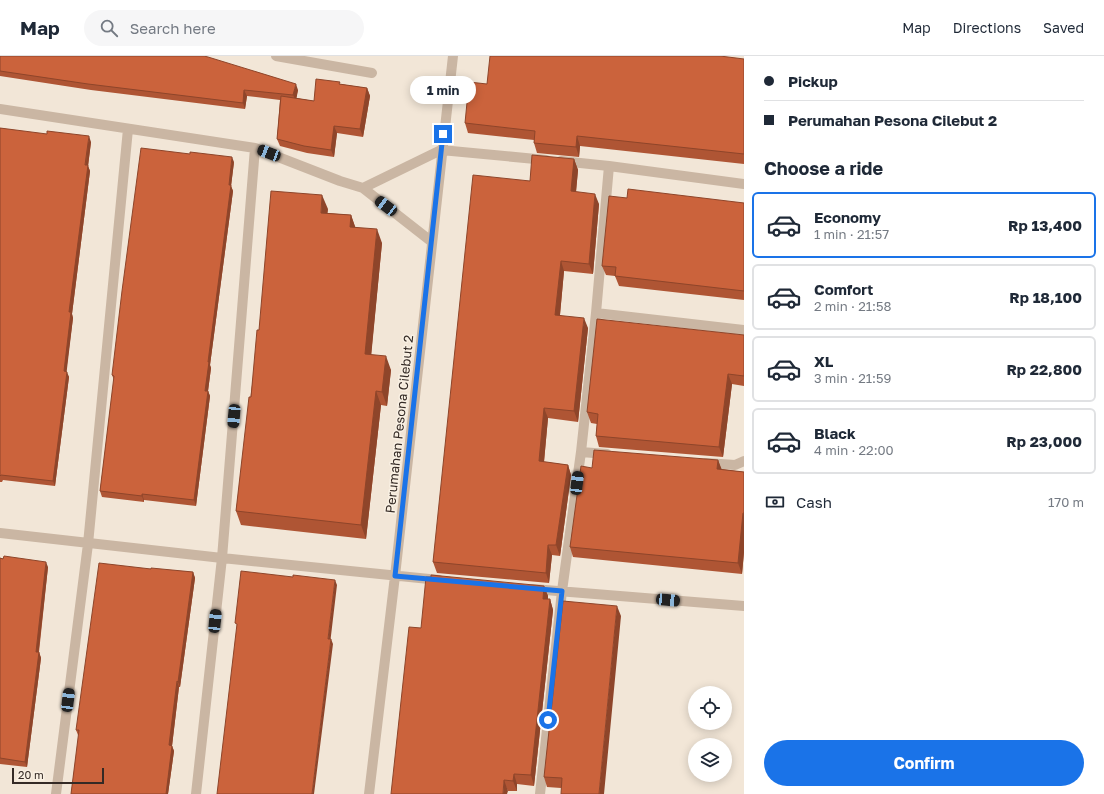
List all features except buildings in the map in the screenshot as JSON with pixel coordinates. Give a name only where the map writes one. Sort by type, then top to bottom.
[{"type":"street","points":[[276,56],[372,73]]},
{"type":"street","name":"Perumahan Pesona Cilebut 2","points":[[369,794],[395,576],[452,56]]},
{"type":"street","points":[[0,109],[255,148],[340,181],[363,188],[432,242]]},
{"type":"street","points":[[56,794],[88,544],[128,129]]},
{"type":"street","points":[[196,794],[222,558],[255,148]]},
{"type":"street","points":[[363,188],[441,150],[609,166],[744,184]]},
{"type":"street","points":[[540,794],[562,591],[581,452],[596,313],[609,166]]},
{"type":"street","points":[[596,313],[744,330]]},
{"type":"street","points":[[581,452],[619,455]]},
{"type":"street","points":[[696,462],[735,465],[744,461]]},
{"type":"street","points":[[0,533],[88,544],[395,576],[448,580]]},
{"type":"street","points":[[524,588],[744,606]]},
{"type":"route","points":[[443,134],[395,576],[562,591],[548,720]]}]
